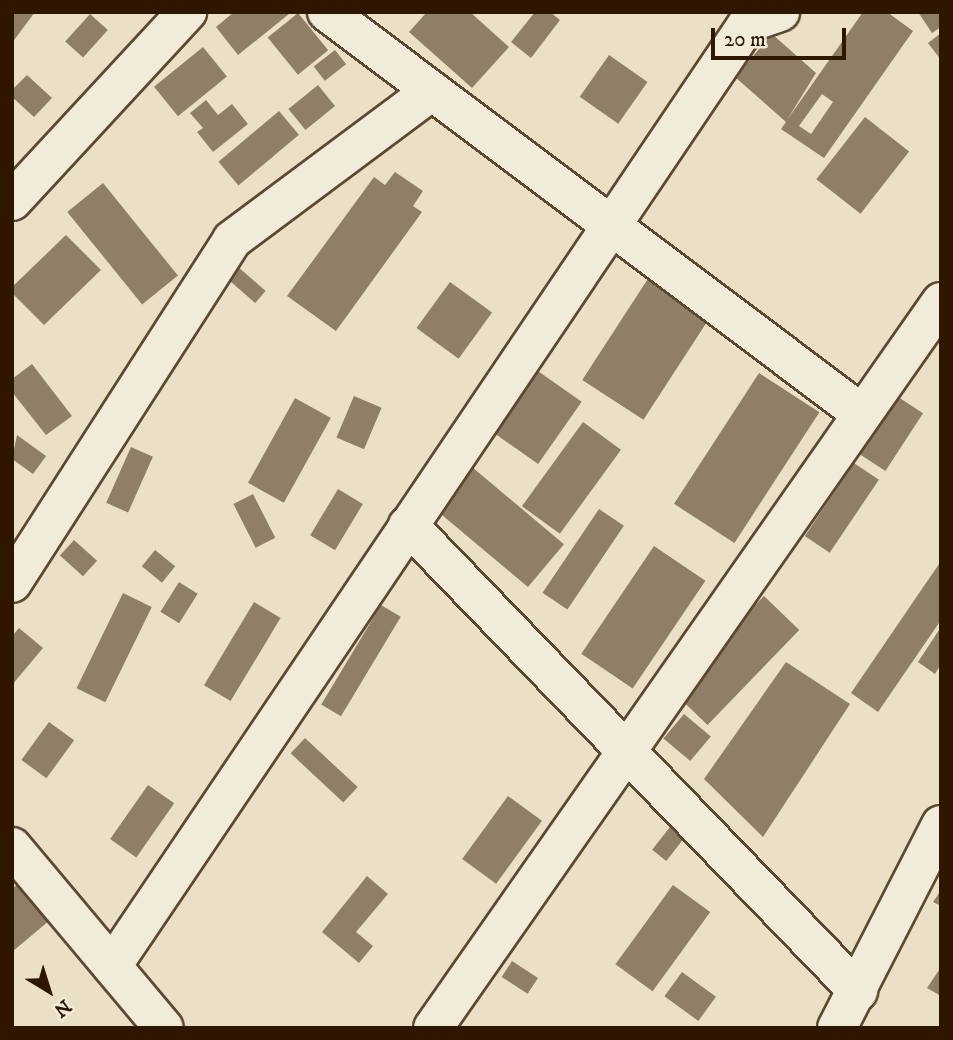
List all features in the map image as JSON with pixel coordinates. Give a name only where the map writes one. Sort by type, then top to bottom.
[{"type":"street","points":[[12,201],[187,12]]},
{"type":"street","points":[[327,12],[862,414]]},
{"type":"street","points":[[112,965],[748,23],[780,12]]},
{"type":"street","points":[[12,583],[232,240],[432,91]]},
{"type":"street","points":[[433,1028],[941,302]]},
{"type":"street","points":[[408,525],[858,991]]},
{"type":"street","points":[[837,1028],[941,825]]},
{"type":"street","points":[[12,847],[164,1028]]},
{"type":"building","points":[[12,12],[35,12],[12,43]]},
{"type":"building","points":[[234,12],[289,14],[238,55],[216,27]]},
{"type":"building","points":[[427,12],[470,12],[509,47],[472,88],[409,32]]},
{"type":"building","points":[[535,12],[550,12],[560,20],[531,58],[511,42]]},
{"type":"building","points":[[863,12],[887,12],[913,31],[824,158],[781,129],[786,122],[735,77],[772,34],[816,73],[787,120]],"holes":[[[822,94],[833,102],[811,134],[799,126]]]},
{"type":"building","points":[[918,12],[941,12],[941,27],[932,33]]},
{"type":"building","points":[[298,13],[328,50],[298,75],[268,38]]},
{"type":"building","points":[[90,14],[108,30],[83,58],[65,41]]},
{"type":"building","points":[[941,33],[941,60],[928,43]]},
{"type":"building","points":[[203,47],[227,77],[178,116],[154,87]]},
{"type":"building","points":[[335,50],[346,64],[325,81],[314,67]]},
{"type":"building","points":[[609,55],[648,82],[618,124],[580,97]]},
{"type":"building","points":[[27,75],[52,98],[34,117],[12,97],[12,90]]},
{"type":"building","points":[[318,85],[335,106],[305,130],[288,109]]},
{"type":"building","points":[[206,100],[218,115],[232,104],[248,124],[213,152],[197,132],[203,128],[190,113]]},
{"type":"building","points":[[279,111],[299,135],[238,186],[218,162]]},
{"type":"building","points":[[865,117],[909,151],[860,214],[816,179]]},
{"type":"building","points":[[395,172],[423,191],[413,206],[422,212],[336,331],[287,296],[374,177],[385,185]]},
{"type":"building","points":[[103,183],[178,275],[142,304],[67,212]]},
{"type":"building","points":[[66,235],[101,270],[44,325],[12,293],[12,287]]},
{"type":"building","points":[[237,266],[266,291],[255,303],[227,278]]},
{"type":"building","points":[[653,271],[714,311],[643,420],[582,380]]},
{"type":"building","points":[[450,282],[492,313],[459,359],[416,328]]},
{"type":"building","points":[[32,364],[72,416],[46,435],[12,392],[12,379]]},
{"type":"building","points":[[535,369],[582,402],[538,464],[491,431]]},
{"type":"building","points":[[759,373],[819,412],[734,543],[674,504]]},
{"type":"building","points":[[892,393],[923,413],[885,471],[854,451]]},
{"type":"building","points":[[354,396],[382,408],[364,449],[336,437]]},
{"type":"building","points":[[295,398],[331,418],[284,503],[248,483]]},
{"type":"building","points":[[583,422],[621,450],[560,534],[522,506]]},
{"type":"building","points":[[17,435],[46,456],[33,474],[12,459]]},
{"type":"building","points":[[131,447],[153,457],[128,512],[106,503]]},
{"type":"building","points":[[854,463],[879,480],[830,553],[805,536]]},
{"type":"building","points":[[472,467],[564,544],[528,587],[436,510]]},
{"type":"building","points":[[338,489],[363,504],[335,550],[310,535]]},
{"type":"building","points":[[253,494],[275,538],[256,548],[233,504]]},
{"type":"building","points":[[599,509],[624,526],[567,610],[543,593]]},
{"type":"building","points":[[74,540],[97,561],[83,576],[60,556]]},
{"type":"building","points":[[654,546],[705,581],[633,688],[581,654]]},
{"type":"building","points":[[155,550],[175,566],[162,583],[142,566]]},
{"type":"building","points":[[941,561],[941,620],[878,712],[851,693]]},
{"type":"building","points":[[179,582],[198,594],[179,623],[160,612]]},
{"type":"building","points":[[123,593],[152,607],[105,702],[77,688]]},
{"type":"building","points":[[764,596],[799,630],[708,725],[672,691]]},
{"type":"building","points":[[254,602],[281,618],[231,701],[204,685]]},
{"type":"building","points":[[381,605],[401,617],[341,716],[321,704]]},
{"type":"building","points":[[941,627],[941,664],[935,674],[918,662]]},
{"type":"building","points":[[19,628],[43,648],[12,685],[12,636]]},
{"type":"building","points":[[786,662],[850,704],[763,837],[704,779]]},
{"type":"building","points":[[684,714],[711,736],[690,761],[663,739]]},
{"type":"building","points":[[49,722],[74,740],[46,778],[21,760]]},
{"type":"building","points":[[305,738],[358,787],[343,802],[291,753]]},
{"type":"building","points":[[148,785],[174,803],[136,857],[110,839]]},
{"type":"building","points":[[508,796],[542,821],[496,884],[462,859]]},
{"type":"building","points":[[670,827],[684,838],[666,861],[652,850]]},
{"type":"building","points":[[367,876],[388,894],[356,932],[373,946],[359,963],[322,932]]},
{"type":"building","points":[[19,883],[50,920],[12,952],[12,889]]},
{"type":"building","points":[[673,885],[710,912],[653,991],[615,964]]},
{"type":"building","points":[[941,890],[941,906],[933,902]]},
{"type":"building","points":[[512,961],[538,978],[528,994],[502,977]]},
{"type":"building","points":[[941,967],[941,996],[927,988]]},
{"type":"building","points":[[682,972],[716,997],[698,1021],[664,996]]}]
